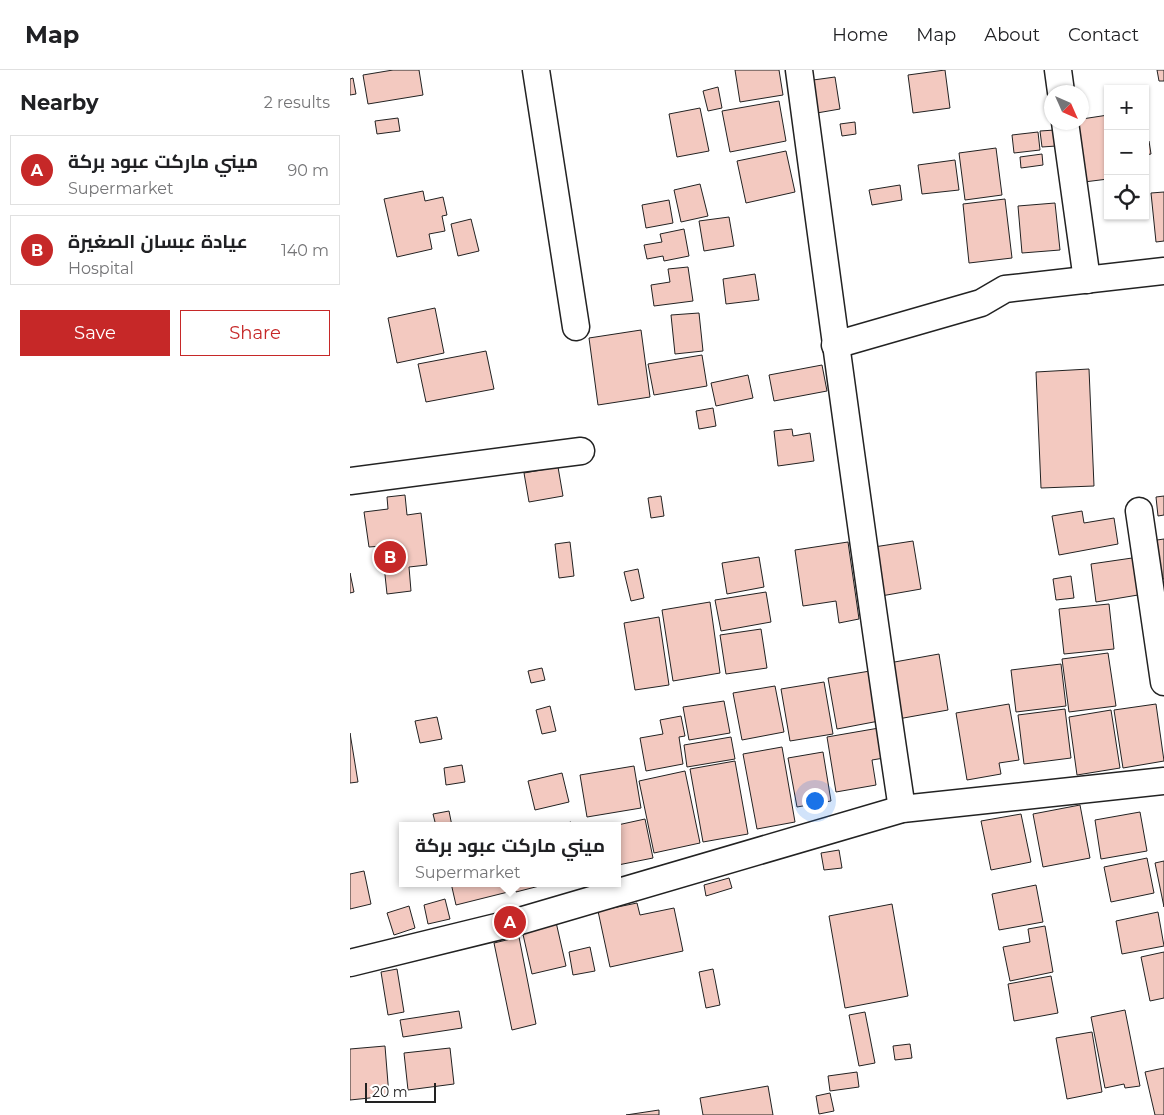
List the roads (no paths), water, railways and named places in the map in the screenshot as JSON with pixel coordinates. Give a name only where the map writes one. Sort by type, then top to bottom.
[{"type":"street","points":[[536,70],[576,327]]},
{"type":"street","points":[[799,70],[835,344],[847,414],[862,549],[902,810]]},
{"type":"street","points":[[1058,70],[1060,85]]},
{"type":"street","points":[[1066,130],[1087,280]]},
{"type":"street","points":[[835,344],[981,303],[1005,289],[1164,271]]},
{"type":"street","points":[[350,481],[581,451]]},
{"type":"street","points":[[1139,511],[1164,682]]},
{"type":"street","points":[[350,963],[513,923],[902,810],[1164,781]]},
{"type":"place","name":"عيادة عبسان الصغيرة","points":[[390,557]]},
{"type":"place","name":"ميني ماركت عبود بركة","points":[[510,922]]}]
